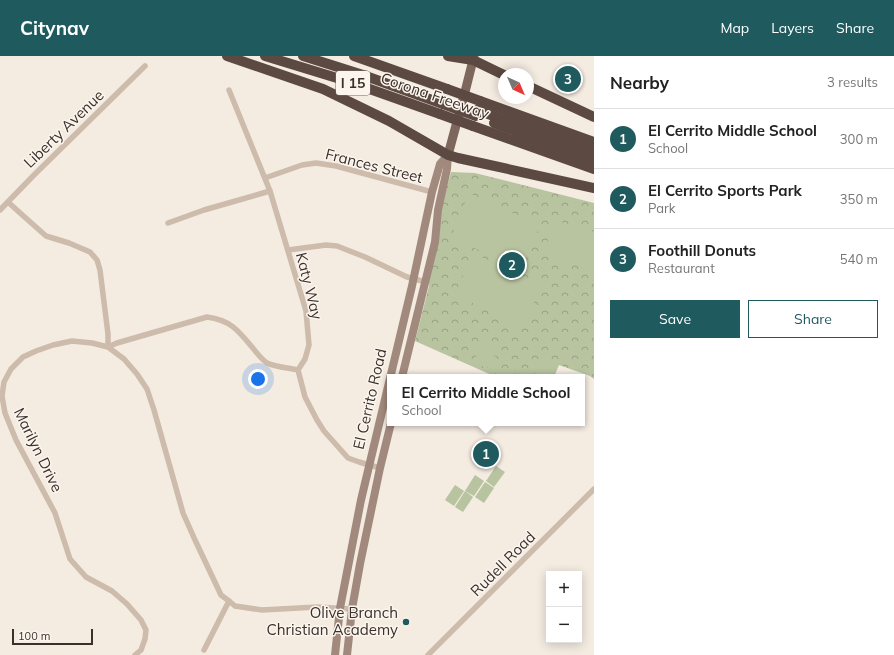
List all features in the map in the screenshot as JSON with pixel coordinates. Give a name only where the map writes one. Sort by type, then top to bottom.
[{"type":"highway","points":[[227,56],[323,89],[389,121],[448,155],[594,188]]},
{"type":"highway","name":"Corona Freeway","points":[[264,56],[350,82],[443,103],[476,115],[594,169]]},
{"type":"highway","points":[[290,56],[443,103]]},
{"type":"highway","points":[[303,56],[443,103]]},
{"type":"highway","points":[[322,56],[380,74],[443,103]]},
{"type":"highway","name":"Corona Freeway","points":[[354,56],[443,103],[476,115],[570,134],[594,143]]},
{"type":"highway","points":[[448,56],[473,58],[498,72]]},
{"type":"highway","points":[[534,89],[594,118]]},
{"type":"highway","points":[[476,115],[535,140],[594,161]]},
{"type":"highway","points":[[476,115],[594,152]]},
{"type":"main road","name":"El Cerrito Road","points":[[403,374],[435,242],[438,210],[447,169],[448,155],[473,58]]},
{"type":"main road","name":"El Cerrito Road","points":[[391,374],[414,279],[432,192],[440,164],[448,155]]},
{"type":"main road","name":"El Cerrito Road","points":[[335,655],[340,608],[361,500],[387,391]]},
{"type":"main road","name":"El Cerrito Road","points":[[347,655],[352,609],[380,468],[390,426]]},
{"type":"street","name":"Liberty Avenue","points":[[0,210],[145,66]]},
{"type":"street","name":"Katy Way","points":[[230,90],[270,191],[306,311],[309,345],[305,359],[298,370]]},
{"type":"street","name":"Frances Street","points":[[265,178],[302,165],[316,163],[336,166],[432,192]]},
{"type":"street","points":[[168,223],[204,210],[270,191]]},
{"type":"street","points":[[8,202],[46,236],[69,243],[90,252],[97,260],[100,270],[108,334],[108,347],[117,343],[207,317],[218,318],[228,323],[245,338],[261,358],[268,364],[298,370],[305,397],[324,431],[348,458],[380,468]]},
{"type":"street","points":[[288,250],[326,245],[337,246],[365,257],[404,276],[426,282]]},
{"type":"street","name":"Marilyn Drive","points":[[135,655],[141,650],[145,639],[146,630],[141,620],[127,604],[112,591],[86,577],[70,559],[55,513],[16,440],[5,413],[2,396],[4,382],[11,369],[23,357],[53,345],[72,341],[92,343],[108,347],[124,359],[137,374],[147,389],[154,410],[183,512],[221,594],[229,602]]},
{"type":"street","name":"Rudell Road","points":[[428,655],[594,489]]},
{"type":"street","points":[[204,650],[229,602],[236,606],[262,610],[317,607],[352,609]]},
{"type":"green space","points":[[451,172],[475,173],[594,203],[594,379],[585,374],[559,365],[555,374],[489,374],[415,341],[429,286],[431,244]]},
{"type":"green space","points":[[469,193],[540,226],[521,270],[451,237]]},
{"type":"green space","points":[[554,220],[594,232],[594,270],[543,256]]},
{"type":"green space","points":[[473,253],[542,285],[522,328],[455,294]]},
{"type":"green space","points":[[480,339],[500,344],[497,355],[477,350]]},
{"type":"green space","points":[[477,352],[497,357],[494,369],[474,364]]},
{"type":"green space","points":[[532,361],[551,366],[548,374],[530,370]]},
{"type":"green space","points":[[496,466],[505,472],[494,487],[486,481]]},
{"type":"green space","points":[[475,475],[484,481],[474,496],[465,491]]},
{"type":"green space","points":[[485,482],[494,488],[484,503],[475,497]]},
{"type":"green space","points":[[455,485],[464,491],[454,506],[445,500]]},
{"type":"green space","points":[[465,491],[473,497],[463,512],[455,507]]},
{"type":"place","name":"Foothill Donuts","points":[[568,79]]},
{"type":"place","name":"El Cerrito Sports Park","points":[[512,265]]},
{"type":"place","name":"El Cerrito Middle School","points":[[486,454]]},
{"type":"place","name":"Olive Branch Christian Academy","points":[[406,622]]}]
